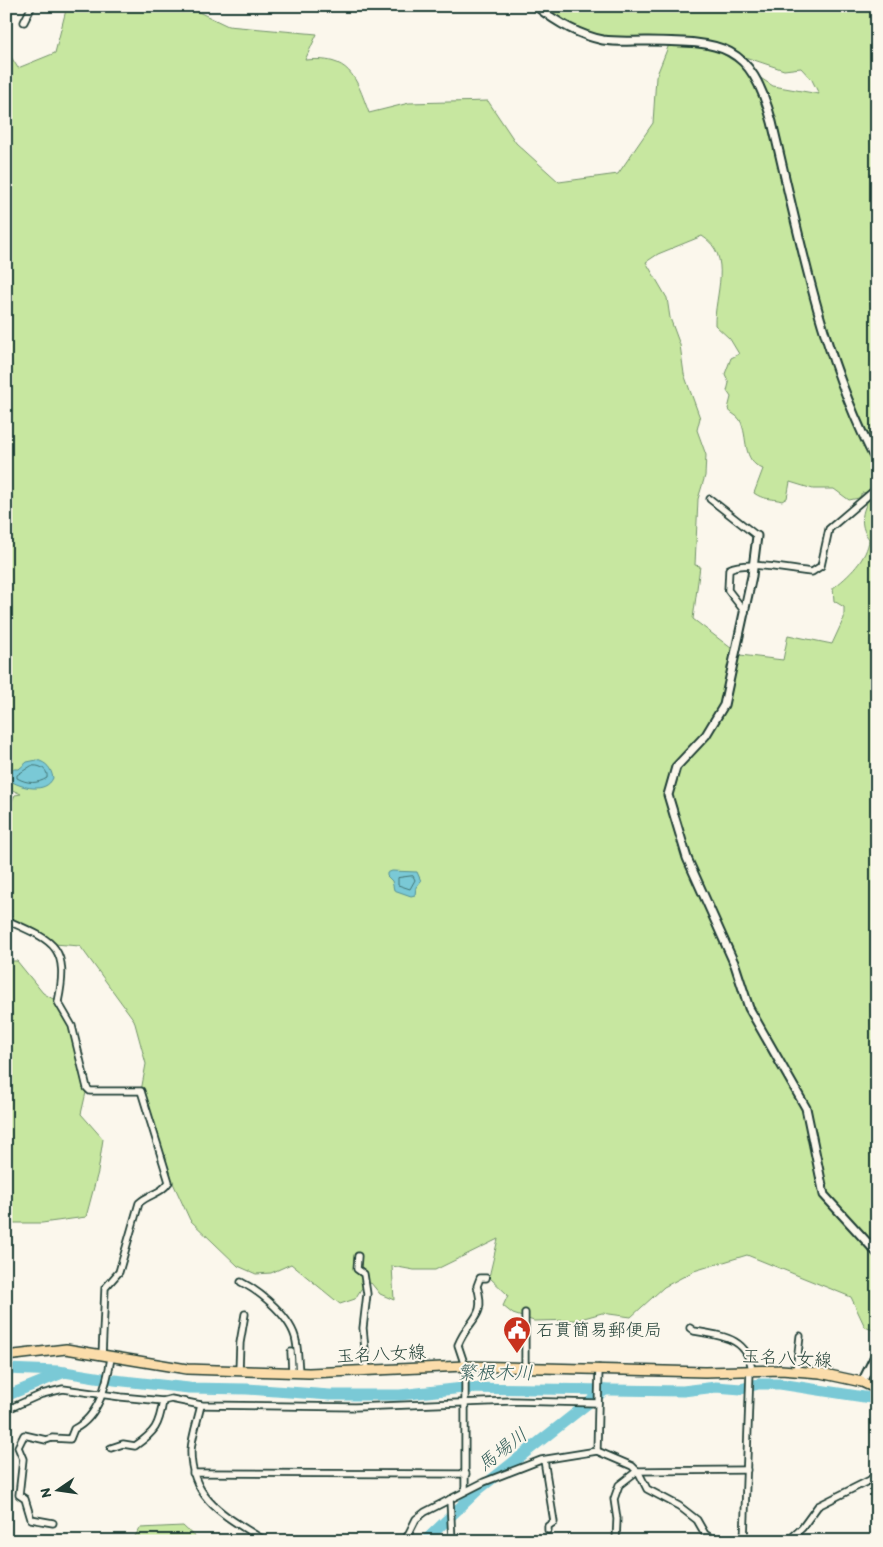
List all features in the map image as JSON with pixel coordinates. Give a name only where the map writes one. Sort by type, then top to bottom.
[{"type":"main road","name":"玉名八女線","points":[[6,1356],[66,1349],[188,1369],[239,1371],[366,1371],[465,1366],[750,1373],[796,1371],[820,1373],[862,1382],[877,1389]]},
{"type":"street","points":[[24,22],[32,6]]},
{"type":"street","points":[[536,6],[559,23],[590,37],[616,41],[706,43],[726,50],[751,69],[759,81],[770,113],[829,354],[853,417],[877,463]]},
{"type":"street","points":[[745,612],[728,590],[729,569],[738,564],[754,564],[812,572],[821,566],[829,529],[877,488]]},
{"type":"street","points":[[710,499],[758,536],[745,612],[724,705],[706,735],[676,767],[668,795],[687,858],[734,965],[749,1008],[806,1108],[824,1195],[877,1253]]},
{"type":"street","points":[[6,920],[40,934],[54,944],[60,957],[62,980],[58,1002],[72,1026],[88,1088],[90,1091],[141,1091],[169,1182],[162,1192],[146,1196],[139,1203],[119,1272],[105,1288],[107,1385],[85,1424],[74,1429],[70,1439],[52,1438],[46,1440],[24,1436],[18,1447],[23,1459],[19,1495],[25,1499],[31,1519],[53,1522]]},
{"type":"street","points":[[358,1256],[357,1269],[364,1274],[367,1294],[363,1328],[366,1371]]},
{"type":"street","points":[[465,1491],[465,1366],[458,1345],[468,1326],[480,1311],[481,1301],[476,1286],[480,1278],[486,1278]]},
{"type":"street","points":[[241,1282],[261,1294],[291,1328],[296,1340],[295,1372]]},
{"type":"street","points":[[525,1313],[525,1367]]},
{"type":"street","points":[[239,1371],[245,1314]]},
{"type":"street","points":[[690,1328],[694,1331],[733,1338],[745,1352],[751,1363],[744,1541]]},
{"type":"street","points":[[796,1371],[800,1336]]},
{"type":"street","points":[[291,1352],[295,1372]]},
{"type":"street","points":[[862,1382],[877,1352]]},
{"type":"street","points":[[597,1451],[599,1370]]},
{"type":"street","points":[[6,1410],[42,1394],[63,1389],[163,1401],[171,1399],[201,1405],[355,1407],[466,1403],[598,1403]]},
{"type":"street","points":[[110,1448],[123,1444],[135,1446],[150,1436],[159,1423],[163,1401]]},
{"type":"street","points":[[201,1405],[191,1450],[193,1472],[210,1504],[265,1541]]},
{"type":"street","points":[[405,1541],[416,1519],[465,1491],[507,1471],[544,1460],[597,1451],[632,1466],[647,1489],[679,1506],[697,1520],[705,1534],[716,1541]]},
{"type":"street","points":[[544,1460],[554,1522],[548,1526],[548,1530]]},
{"type":"street","points":[[616,1541],[617,1519],[614,1500],[619,1485],[637,1471],[746,1470]]},
{"type":"street","points":[[193,1472],[466,1474]]},
{"type":"street","points":[[788,1541],[802,1528],[818,1506],[870,1480],[877,1474]]},
{"type":"street","points":[[450,1499],[452,1541]]},
{"type":"green space","points":[[67,6],[186,6],[228,26],[317,34],[305,60],[332,61],[349,71],[359,88],[369,113],[409,103],[488,101],[516,143],[559,182],[618,174],[653,123],[656,77],[670,42],[604,40],[546,15],[554,6],[877,6],[877,1329],[875,1331],[865,1327],[851,1297],[747,1255],[694,1271],[664,1287],[631,1317],[602,1313],[577,1320],[534,1321],[513,1314],[503,1306],[508,1295],[489,1277],[498,1239],[435,1270],[414,1270],[392,1266],[394,1300],[380,1294],[371,1283],[361,1289],[355,1299],[340,1304],[291,1264],[271,1273],[256,1274],[238,1266],[190,1220],[162,1159],[141,1091],[146,1064],[134,1020],[80,946],[54,944],[6,919],[6,813],[15,795],[21,794],[6,787],[6,49],[18,68],[55,53]],"holes":[[[709,45],[784,70],[801,68],[812,80],[819,94],[773,86]],[[702,236],[712,244],[720,265],[715,325],[730,339],[739,354],[731,358],[725,374],[729,383],[727,391],[731,397],[728,409],[740,420],[751,460],[763,469],[754,493],[764,498],[782,501],[787,498],[790,482],[813,489],[834,489],[849,500],[859,498],[862,493],[869,492],[872,494],[866,505],[862,522],[869,539],[868,546],[861,560],[851,573],[833,588],[834,601],[844,607],[844,618],[832,644],[788,635],[783,660],[740,655],[693,619],[700,566],[695,565],[698,499],[705,476],[706,455],[697,430],[700,418],[684,374],[680,345],[670,318],[667,298],[646,262],[658,254]]]},
{"type":"green space","points":[[6,961],[17,961],[43,993],[58,1002],[72,1026],[87,1088],[81,1114],[103,1139],[98,1172],[86,1217],[42,1223],[6,1223]]},
{"type":"green space","points":[[183,1526],[199,1541],[132,1541],[140,1528]]},
{"type":"water","points":[[37,760],[46,764],[50,769],[53,778],[50,783],[39,788],[33,788],[9,780],[12,769],[19,769],[27,762]]},
{"type":"water","points":[[392,871],[417,872],[421,881],[416,887],[415,895],[411,896],[394,890],[392,881],[387,876],[387,873]]},
{"type":"waterway","name":"繁根木川","points":[[6,1369],[58,1371],[102,1378]]},
{"type":"waterway","points":[[6,1396],[65,1372]]},
{"type":"waterway","name":"繁根木川","points":[[114,1380],[189,1388],[247,1389],[330,1395],[400,1395],[463,1388],[683,1391],[716,1387],[741,1389],[758,1384],[780,1384],[877,1399]]},
{"type":"waterway","name":"馬場川","points":[[425,1541],[478,1490],[605,1390]]},
{"type":"place","name":"石貫簡易郵便局","points":[[517,1354]]}]
